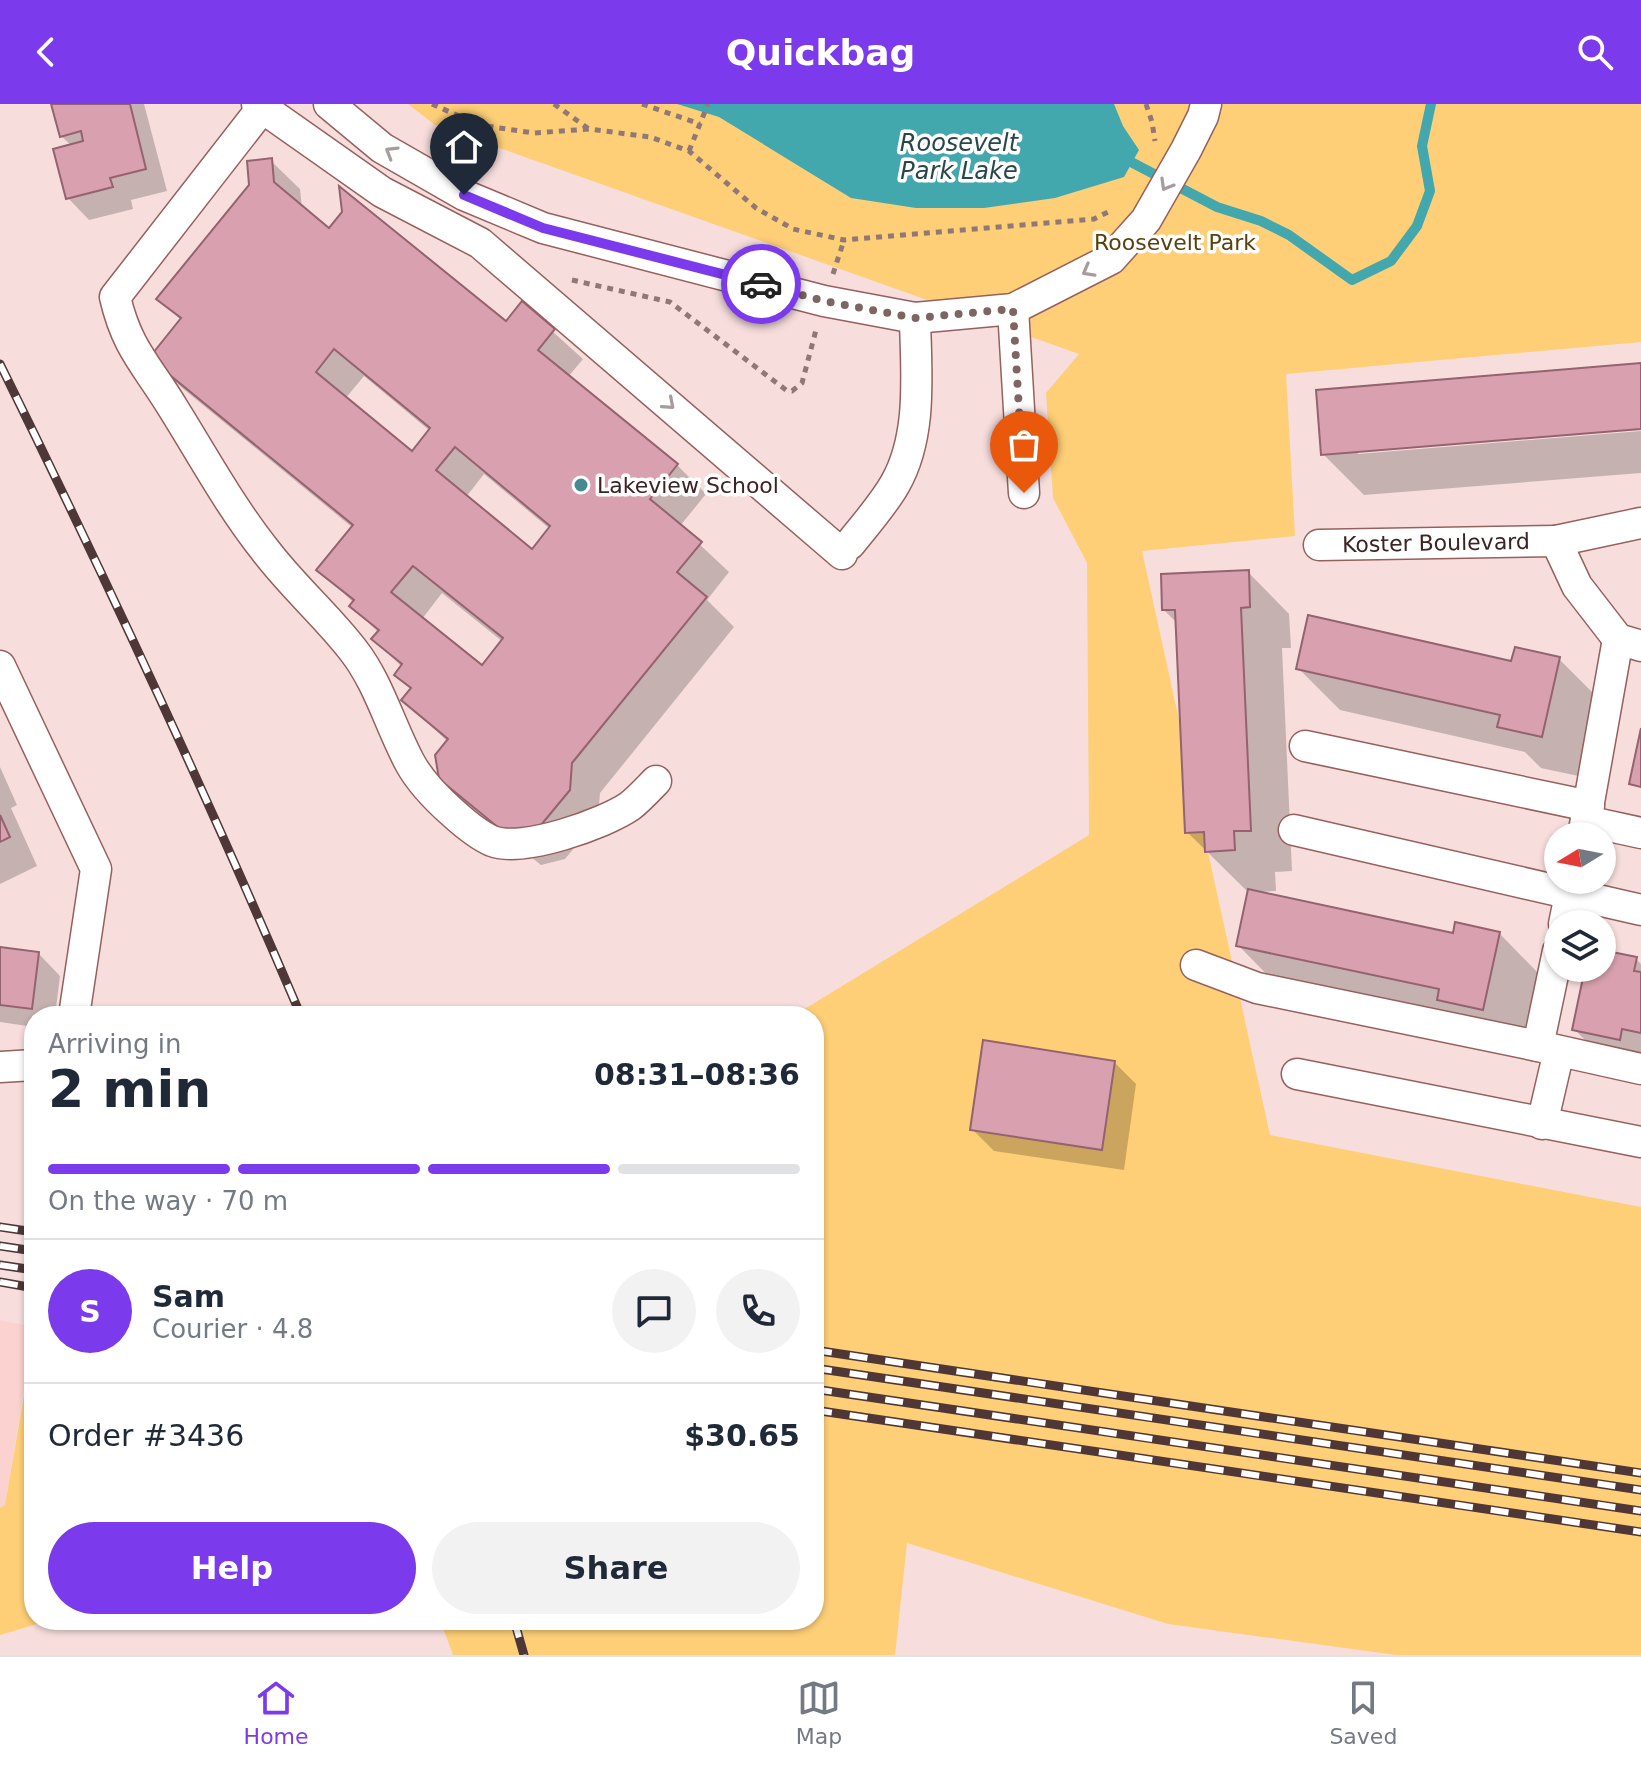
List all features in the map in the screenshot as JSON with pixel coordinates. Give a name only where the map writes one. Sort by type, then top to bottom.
[{"type":"street","points":[[329,104],[382,148],[464,195],[543,228],[824,301],[915,318],[1013,309],[1111,259],[1171,151],[1203,116],[1206,104]]},
{"type":"street","points":[[656,781],[630,805],[600,823],[503,845],[488,839],[461,820],[429,792],[411,765],[371,675],[265,550],[134,353],[121,325],[115,297],[259,106],[382,192],[480,243],[551,306],[846,549],[896,483],[911,441],[916,402],[915,318]]},
{"type":"street","points":[[1013,309],[1024,493]]},
{"type":"street","points":[[1556,541],[1641,523]]},
{"type":"street","name":"Koster Boulevard","points":[[1319,545],[1556,541],[1577,586],[1629,642]]},
{"type":"street","points":[[1586,821],[1629,642]]},
{"type":"street","points":[[0,666],[96,869],[75,1006]]},
{"type":"street","points":[[1305,746],[1641,833]]},
{"type":"street","points":[[1294,830],[1544,880]]},
{"type":"street","points":[[1595,894],[1641,910]]},
{"type":"street","points":[[1196,965],[1257,988],[1641,1069]]},
{"type":"street","points":[[1542,1124],[1555,982]]},
{"type":"street","points":[[0,1067],[24,1066]]},
{"type":"street","points":[[1297,1074],[1641,1142]]},
{"type":"path","points":[[432,104],[479,125],[534,133],[589,129],[650,137],[689,151],[756,208],[793,229],[844,240],[1134,213]]},
{"type":"path","points":[[554,104],[589,129]]},
{"type":"path","points":[[642,104],[700,124]]},
{"type":"path","points":[[689,151],[708,104]]},
{"type":"path","points":[[1146,104],[1152,122],[1171,151]]},
{"type":"path","points":[[832,278],[844,240]]},
{"type":"path","points":[[551,306],[570,280],[670,302],[780,387],[792,391],[802,383],[816,330]]},
{"type":"shaded area","points":[[0,1320],[24,1325],[24,1388],[5,1505],[0,1508]]},
{"type":"green space","name":"Roosevelt Park","points":[[408,104],[1641,104],[1641,342],[1286,374],[1295,536],[1142,551],[1270,1135],[1641,1207],[1641,1655],[1396,1655],[1168,1624],[907,1543],[895,1655],[453,1655],[444,1630],[824,1630],[824,1006],[809,1006],[1089,835],[1087,563],[1053,498],[1046,393],[1079,354],[435,125]]},
{"type":"green space","points":[[24,1396],[24,1628],[0,1635],[0,1508],[5,1505]]},
{"type":"water","name":"Roosevelt Park Lake","points":[[677,104],[1114,104],[1123,126],[1139,150],[1124,177],[1055,198],[984,208],[916,208],[851,198],[719,117]]},
{"type":"building","points":[[51,104],[130,104],[146,169],[110,178],[113,187],[66,199],[53,149],[83,141],[81,131],[60,137]]},
{"type":"building","name":"Lakeview School","points":[[272,158],[274,182],[329,228],[342,212],[339,186],[506,321],[522,301],[555,329],[538,350],[678,464],[650,499],[702,542],[677,572],[707,597],[572,763],[570,790],[536,831],[510,837],[439,779],[435,755],[448,739],[401,700],[411,688],[394,675],[402,664],[371,639],[379,630],[349,606],[354,600],[316,570],[353,525],[149,358],[181,318],[156,299],[249,185],[247,161]],"holes":[[[334,349],[430,428],[412,451],[316,372]],[[455,447],[550,526],[532,549],[436,470]],[[413,566],[503,638],[482,665],[391,592]]]},
{"type":"building","points":[[1641,363],[1641,429],[1321,455],[1316,390]]},
{"type":"building","points":[[1249,570],[1250,607],[1241,608],[1251,831],[1234,831],[1235,850],[1205,852],[1204,832],[1185,833],[1175,610],[1162,610],[1161,574]]},
{"type":"building","points":[[1308,615],[1511,661],[1515,647],[1560,657],[1542,737],[1497,727],[1500,715],[1296,669]]},
{"type":"building","points":[[1641,728],[1641,787],[1629,784]]},
{"type":"building","points":[[0,815],[10,837],[0,842]]},
{"type":"building","points":[[1248,889],[1453,933],[1455,922],[1500,932],[1483,1010],[1437,1000],[1439,989],[1236,946]]},
{"type":"building","points":[[0,947],[39,952],[32,1006],[0,1005]]},
{"type":"building","points":[[1616,953],[1637,957],[1634,971],[1641,972],[1641,1033],[1622,1029],[1620,1040],[1572,1030],[1582,982],[1616,982]]},
{"type":"building","points":[[983,1040],[1115,1061],[1102,1150],[970,1130]]},
{"type":"waterway","points":[[1131,162],[1217,207],[1261,221],[1289,235],[1352,280],[1391,261],[1417,226],[1430,191],[1422,146],[1431,104]]},
{"type":"railway","points":[[0,364],[155,688],[297,1006]]},
{"type":"railway","points":[[0,1227],[24,1231]]},
{"type":"railway","points":[[0,1246],[24,1250]]},
{"type":"railway","points":[[0,1265],[24,1269]]},
{"type":"railway","points":[[0,1282],[24,1286]]},
{"type":"railway","points":[[824,1351],[1641,1473]]},
{"type":"railway","points":[[824,1369],[1641,1490]]},
{"type":"railway","points":[[824,1390],[1641,1511]]},
{"type":"railway","points":[[824,1411],[1641,1532]]},
{"type":"railway","points":[[517,1630],[524,1655]]},
{"type":"way so far","points":[[761,284],[824,301],[915,318],[1013,309],[1024,493]]},
{"type":"place","name":"Lakeview School","points":[[581,485]]},
{"type":"route","points":[[464,195],[543,228],[761,284]]}]
